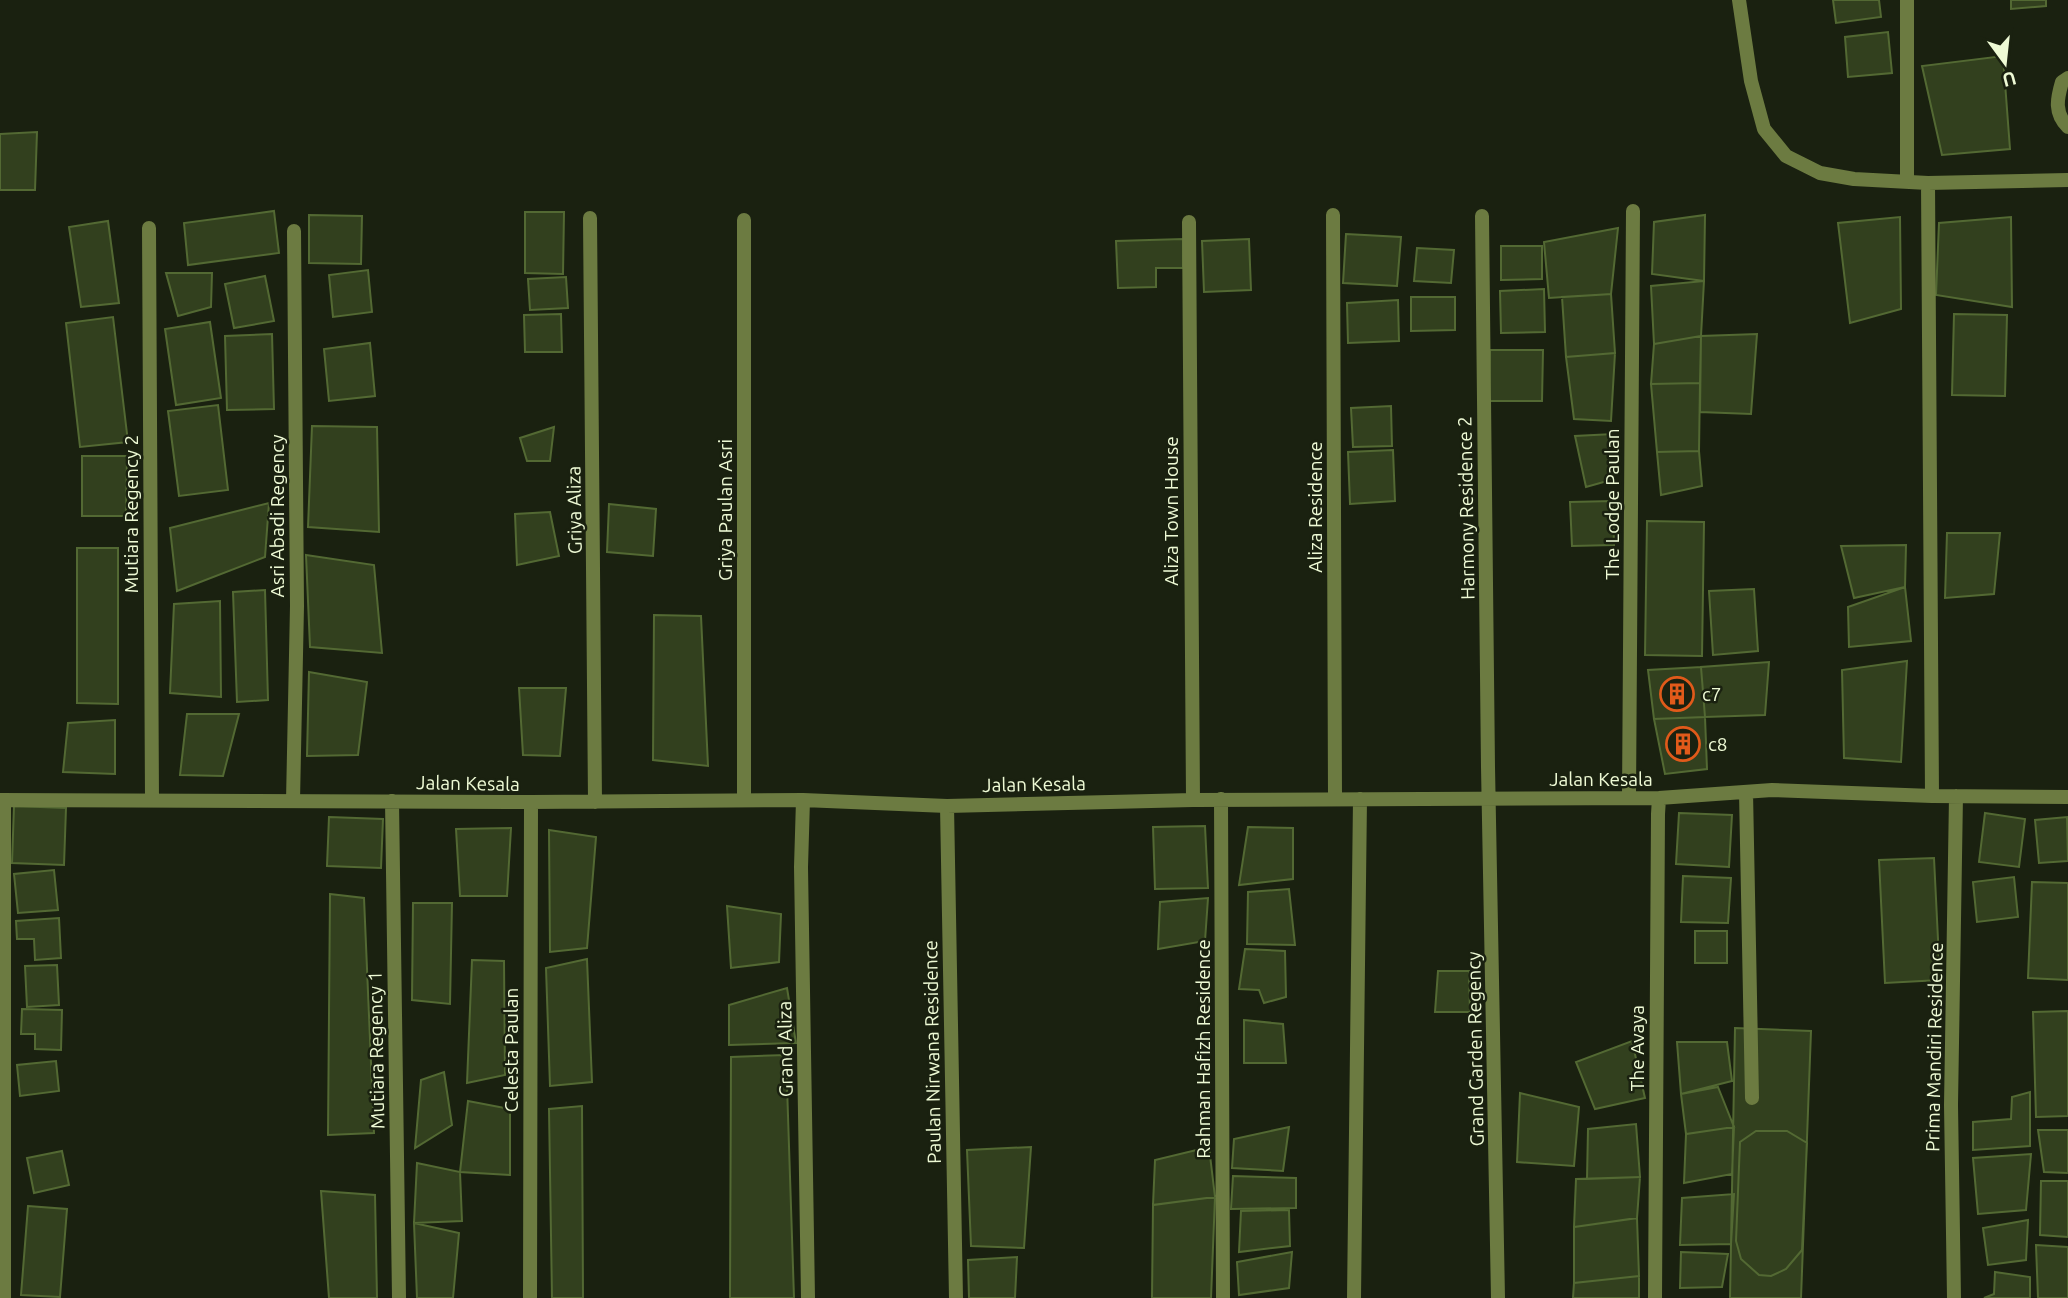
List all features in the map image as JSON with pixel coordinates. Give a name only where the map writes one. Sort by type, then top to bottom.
[{"type":"street","points":[[1740,0],[1751,81],[1764,129],[1786,156],[1820,173],[1854,179],[1928,183],[2068,180]]},
{"type":"street","points":[[1907,0],[1907,182]]},
{"type":"street","points":[[2068,78],[2062,82],[2056,103],[2062,120],[2068,127]]},
{"type":"street","points":[[1928,183],[1932,796]]},
{"type":"street","name":"The Lodge Paulan","points":[[1629,797],[1633,211]]},
{"type":"street","name":"Aliza Residence","points":[[1333,215],[1335,799]]},
{"type":"street","name":"Harmony Residence 2","points":[[1482,216],[1490,799]]},
{"type":"street","name":"Griya Aliza","points":[[590,218],[595,802]]},
{"type":"street","name":"Griya Paulan Asri","points":[[744,220],[744,800]]},
{"type":"street","name":"Aliza Town House","points":[[1189,222],[1192,800]]},
{"type":"street","name":"Mutiara Regency 2","points":[[149,228],[152,800]]},
{"type":"street","name":"Asri Abadi Regency","points":[[293,801],[298,606],[294,231]]},
{"type":"street","name":"Jalan Kesala","points":[[2,800],[531,803],[803,800],[947,806],[1221,799],[1659,798],[1772,790],[1932,796],[2068,797]]},
{"type":"street","points":[[1746,792],[1752,1098]]},
{"type":"street","name":"Prima Mandiri Residence","points":[[1954,1298],[1951,1105],[1956,796]]},
{"type":"street","name":"The Avaya","points":[[1655,1298],[1659,798]]},
{"type":"street","name":"Rahman Hafizh Residence","points":[[1221,799],[1223,1298]]},
{"type":"street","points":[[1354,1298],[1360,799]]},
{"type":"street","name":"Grand Garden Regency","points":[[1490,799],[1498,1298]]},
{"type":"street","points":[[2,800],[4,1298]]},
{"type":"street","name":"Grand Aliza","points":[[803,800],[801,867],[808,1298]]},
{"type":"street","name":"Mutiara Regency 1","points":[[392,801],[399,1298]]},
{"type":"street","name":"Celesta Paulan","points":[[530,1298],[531,803]]},
{"type":"street","name":"Paulan Nirwana Residence","points":[[947,806],[956,1298]]},
{"type":"building","points":[[1833,0],[1879,0],[1881,17],[1836,23]]},
{"type":"building","points":[[2011,0],[2046,0],[2046,6],[2011,9]]},
{"type":"building","points":[[1888,32],[1892,73],[1848,77],[1845,37]]},
{"type":"building","points":[[2003,56],[2010,149],[1942,155],[1922,66]]},
{"type":"building","points":[[37,132],[35,190],[0,190],[0,134]]},
{"type":"building","points":[[274,211],[279,253],[188,265],[184,223]]},
{"type":"building","points":[[525,212],[564,212],[563,274],[525,273]]},
{"type":"building","points":[[309,215],[362,216],[361,264],[309,263]]},
{"type":"building","points":[[1705,215],[1704,281],[1652,274],[1654,222]]},
{"type":"building","points":[[1900,217],[1901,309],[1850,323],[1838,223]]},
{"type":"building","points":[[2011,217],[2012,307],[1936,295],[1939,223]]},
{"type":"building","points":[[108,221],[119,303],[81,307],[69,227]]},
{"type":"building","points":[[1618,228],[1611,294],[1549,298],[1544,242]]},
{"type":"building","points":[[1346,234],[1401,237],[1397,286],[1343,283]]},
{"type":"building","points":[[1183,239],[1183,268],[1156,268],[1156,287],[1118,288],[1116,241]]},
{"type":"building","points":[[1249,239],[1251,290],[1204,292],[1202,241]]},
{"type":"building","points":[[1501,246],[1542,246],[1542,279],[1501,280]]},
{"type":"building","points":[[1417,248],[1454,250],[1451,283],[1414,281]]},
{"type":"building","points":[[368,270],[372,312],[333,317],[329,275]]},
{"type":"building","points":[[166,273],[212,273],[211,307],[178,316]]},
{"type":"building","points":[[265,276],[274,321],[234,328],[225,284]]},
{"type":"building","points":[[566,277],[568,308],[530,310],[528,279]]},
{"type":"building","points":[[1704,281],[1701,336],[1654,344],[1651,286]]},
{"type":"building","points":[[1544,289],[1545,332],[1501,333],[1500,291]]},
{"type":"building","points":[[1611,294],[1615,353],[1566,357],[1562,297]]},
{"type":"building","points":[[1411,297],[1455,297],[1455,330],[1411,331]]},
{"type":"building","points":[[1398,300],[1399,341],[1348,343],[1347,303]]},
{"type":"building","points":[[561,314],[562,352],[525,352],[524,315]]},
{"type":"building","points":[[1954,314],[2007,315],[2005,396],[1952,395]]},
{"type":"building","points":[[113,317],[128,442],[80,447],[66,323]]},
{"type":"building","points":[[210,322],[221,398],[176,405],[165,329]]},
{"type":"building","points":[[272,334],[274,409],[227,410],[225,336]]},
{"type":"building","points":[[1757,334],[1751,414],[1700,412],[1701,336]]},
{"type":"building","points":[[1701,336],[1700,383],[1651,384],[1654,344]]},
{"type":"building","points":[[370,343],[375,396],[329,401],[324,349]]},
{"type":"building","points":[[1490,350],[1543,350],[1542,401],[1489,401]]},
{"type":"building","points":[[1615,353],[1611,421],[1574,419],[1566,357]]},
{"type":"building","points":[[1700,383],[1699,451],[1657,452],[1651,384]]},
{"type":"building","points":[[218,405],[228,490],[179,496],[168,411]]},
{"type":"building","points":[[1391,406],[1392,446],[1353,447],[1351,408]]},
{"type":"building","points":[[312,426],[377,427],[379,532],[308,527]]},
{"type":"building","points":[[554,427],[550,461],[527,461],[520,438]]},
{"type":"building","points":[[1613,434],[1611,480],[1586,487],[1575,436]]},
{"type":"building","points":[[1393,450],[1395,501],[1350,504],[1348,452]]},
{"type":"building","points":[[1699,451],[1702,486],[1661,495],[1657,452]]},
{"type":"building","points":[[82,456],[127,456],[126,516],[82,516]]},
{"type":"building","points":[[1613,501],[1614,545],[1572,546],[1570,502]]},
{"type":"building","points":[[269,503],[265,557],[177,591],[170,528]]},
{"type":"building","points":[[609,504],[656,509],[653,556],[607,552]]},
{"type":"building","points":[[550,512],[559,556],[517,565],[515,514]]},
{"type":"building","points":[[1647,521],[1704,522],[1702,656],[1645,655]]},
{"type":"building","points":[[1947,533],[2000,533],[1994,594],[1945,598]]},
{"type":"building","points":[[1906,545],[1905,587],[1854,598],[1841,546]]},
{"type":"building","points":[[77,548],[118,548],[118,704],[77,703]]},
{"type":"building","points":[[306,555],[374,565],[382,653],[310,647]]},
{"type":"building","points":[[1905,587],[1911,641],[1849,647],[1848,607]]},
{"type":"building","points":[[1754,589],[1758,651],[1713,655],[1709,591]]},
{"type":"building","points":[[265,590],[268,700],[237,702],[233,592]]},
{"type":"building","points":[[220,601],[221,697],[170,693],[174,604]]},
{"type":"building","points":[[654,615],[701,616],[708,766],[653,760]]},
{"type":"building","points":[[1907,661],[1901,762],[1844,758],[1842,670]]},
{"type":"building","points":[[1769,662],[1765,715],[1705,717],[1701,667]]},
{"type":"building","name":"c7","points":[[1701,667],[1705,717],[1654,719],[1648,670]]},
{"type":"building","points":[[309,672],[367,682],[358,755],[307,756]]},
{"type":"building","points":[[519,688],[566,688],[560,756],[523,755]]},
{"type":"building","points":[[187,714],[239,714],[223,776],[180,775]]},
{"type":"building","name":"c8","points":[[1705,717],[1707,769],[1665,774],[1654,719]]},
{"type":"building","points":[[115,720],[115,774],[63,772],[68,723]]},
{"type":"building","points":[[14,806],[66,808],[64,865],[12,863]]},
{"type":"building","points":[[1679,813],[1732,815],[1729,867],[1676,864]]},
{"type":"building","points":[[1985,813],[2025,819],[2019,867],[1979,862]]},
{"type":"building","points":[[329,817],[383,819],[381,868],[327,866]]},
{"type":"building","points":[[2067,817],[2068,861],[2039,863],[2035,820]]},
{"type":"building","points":[[1205,826],[1208,888],[1155,889],[1153,827]]},
{"type":"building","points":[[1248,827],[1293,828],[1293,879],[1239,885]]},
{"type":"building","points":[[511,828],[507,896],[460,896],[456,829]]},
{"type":"building","points":[[549,830],[596,837],[587,948],[550,952]]},
{"type":"building","points":[[1934,858],[1940,980],[1885,983],[1879,860]]},
{"type":"building","points":[[54,870],[58,910],[18,913],[14,874]]},
{"type":"building","points":[[1683,876],[1731,878],[1728,923],[1681,922]]},
{"type":"building","points":[[2014,877],[2018,917],[1977,922],[1973,882]]},
{"type":"building","points":[[2032,882],[2068,883],[2068,980],[2028,978]]},
{"type":"building","points":[[1289,889],[1295,945],[1247,944],[1248,892]]},
{"type":"building","points":[[330,894],[364,898],[374,1133],[328,1135]]},
{"type":"building","points":[[1208,898],[1205,941],[1158,949],[1160,902]]},
{"type":"building","points":[[413,903],[452,903],[450,1004],[412,1000]]},
{"type":"building","points":[[727,906],[781,914],[779,962],[731,968]]},
{"type":"building","points":[[59,918],[61,958],[35,960],[34,939],[17,939],[16,921]]},
{"type":"building","points":[[1695,931],[1727,931],[1727,963],[1695,963]]},
{"type":"building","points":[[1245,949],[1285,951],[1286,997],[1264,1003],[1259,990],[1239,989]]},
{"type":"building","points":[[587,959],[592,1082],[550,1086],[546,968]]},
{"type":"building","points":[[472,960],[504,961],[505,1075],[467,1083]]},
{"type":"building","points":[[57,965],[59,1005],[27,1007],[25,966]]},
{"type":"building","points":[[1438,971],[1469,971],[1470,1012],[1435,1012]]},
{"type":"building","points":[[787,988],[796,1043],[729,1045],[729,1005]]},
{"type":"building","points":[[22,1009],[62,1010],[61,1050],[35,1049],[35,1034],[21,1034]]},
{"type":"building","points":[[2068,1011],[2068,1116],[2036,1117],[2033,1012]]},
{"type":"building","points":[[1244,1020],[1283,1024],[1286,1063],[1244,1063]]},
{"type":"building","points":[[1735,1028],[1811,1031],[1801,1298],[1730,1298]]},
{"type":"building","points":[[1632,1041],[1645,1098],[1595,1109],[1576,1062]]},
{"type":"building","points":[[1677,1042],[1727,1042],[1732,1081],[1681,1094]]},
{"type":"building","points":[[786,1055],[794,1298],[730,1298],[731,1057]]},
{"type":"building","points":[[56,1061],[59,1091],[20,1096],[17,1065]]},
{"type":"building","points":[[444,1072],[452,1125],[415,1148],[421,1080]]},
{"type":"building","points":[[1718,1087],[1734,1127],[1686,1134],[1681,1094]]},
{"type":"building","points":[[2030,1092],[2030,1146],[1973,1150],[1973,1122],[2011,1119],[2012,1097]]},
{"type":"building","points":[[1520,1093],[1579,1107],[1574,1166],[1517,1162]]},
{"type":"building","points":[[468,1101],[510,1109],[510,1175],[460,1172]]},
{"type":"building","points":[[582,1106],[583,1298],[552,1298],[549,1109]]},
{"type":"building","points":[[1636,1124],[1640,1177],[1587,1179],[1588,1129]]},
{"type":"building","points":[[1289,1127],[1283,1171],[1232,1168],[1234,1139]]},
{"type":"building","points":[[1734,1127],[1732,1174],[1684,1183],[1686,1134]]},
{"type":"building","points":[[2038,1130],[2068,1130],[2068,1173],[2044,1172]]},
{"type":"building","points":[[1756,1131],[1787,1131],[1807,1143],[1802,1250],[1786,1269],[1771,1276],[1759,1275],[1741,1259],[1736,1241],[1740,1142]]},
{"type":"building","points":[[1031,1147],[1024,1248],[971,1246],[967,1150]]},
{"type":"building","points":[[1209,1147],[1215,1197],[1153,1205],[1155,1160]]},
{"type":"building","points":[[62,1151],[69,1185],[34,1193],[27,1158]]},
{"type":"building","points":[[2031,1154],[2026,1210],[1978,1214],[1973,1158]]},
{"type":"building","points":[[417,1163],[460,1172],[462,1221],[414,1223]]},
{"type":"building","points":[[1233,1176],[1296,1178],[1296,1208],[1231,1209]]},
{"type":"building","points":[[1640,1177],[1637,1218],[1574,1227],[1576,1179]]},
{"type":"building","points":[[2041,1181],[2068,1181],[2068,1237],[2040,1235]]},
{"type":"building","points":[[321,1191],[375,1195],[377,1298],[329,1298]]},
{"type":"building","points":[[1734,1194],[1731,1244],[1680,1245],[1682,1198]]},
{"type":"building","points":[[1215,1197],[1211,1298],[1152,1298],[1153,1205]]},
{"type":"building","points":[[28,1206],[67,1209],[60,1297],[21,1295]]},
{"type":"building","points":[[1289,1210],[1290,1246],[1239,1252],[1241,1211]]},
{"type":"building","points":[[1637,1218],[1639,1276],[1574,1283],[1574,1227]]},
{"type":"building","points":[[2028,1220],[2026,1260],[1988,1265],[1983,1228]]},
{"type":"building","points":[[414,1223],[459,1233],[453,1298],[417,1298]]},
{"type":"building","points":[[2036,1245],[2068,1247],[2068,1298],[2038,1298]]},
{"type":"building","points":[[1292,1252],[1289,1288],[1239,1295],[1237,1262]]},
{"type":"building","points":[[1681,1252],[1728,1254],[1722,1287],[1680,1288]]},
{"type":"building","points":[[1017,1257],[1015,1298],[969,1298],[968,1260]]},
{"type":"building","points":[[1995,1272],[2030,1277],[2030,1298],[1984,1298],[1994,1294]]},
{"type":"building","points":[[1639,1276],[1639,1298],[1573,1298],[1574,1283]]},
{"type":"place","name":"c7","points":[[1677,694]]},
{"type":"place","name":"c8","points":[[1683,744]]}]
